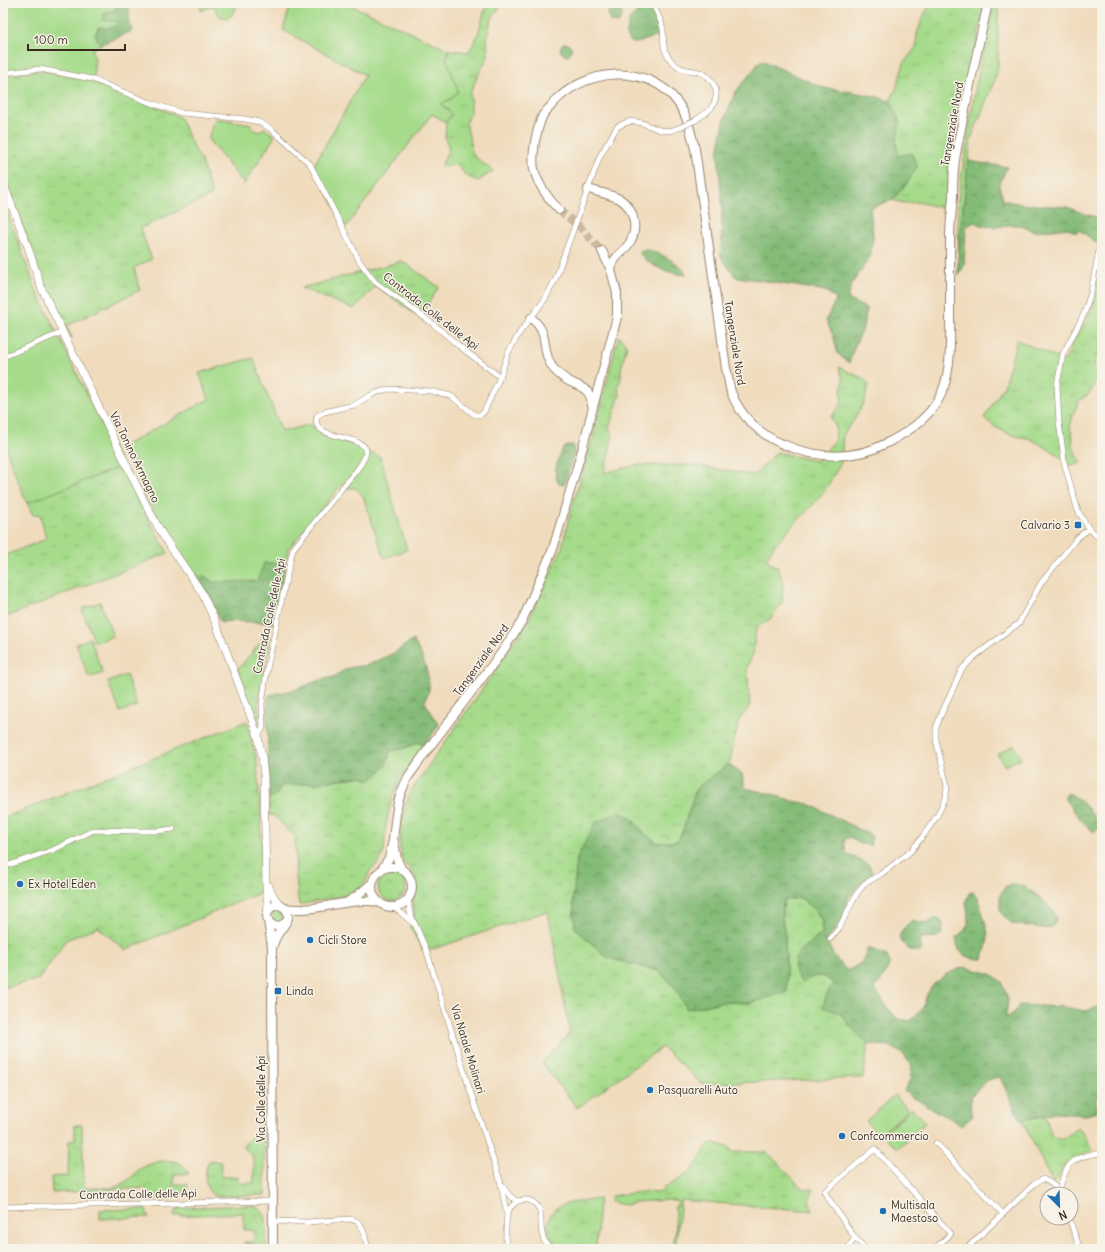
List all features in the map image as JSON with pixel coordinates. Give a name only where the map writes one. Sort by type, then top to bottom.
[{"type":"main road","name":"Tangenziale Nord","points":[[559,210],[552,203],[543,189],[534,169],[533,152],[537,132],[543,115],[556,99],[570,88],[589,79],[605,75],[623,74],[636,76],[649,80],[662,87],[673,98],[684,114],[690,128],[695,149],[726,368],[730,389],[734,399],[744,415],[767,436],[799,451],[812,454],[839,456],[860,453],[897,438],[925,417],[937,402],[944,386],[950,345],[950,235],[955,160],[970,82],[988,3]]},
{"type":"main road","points":[[588,189],[619,199],[631,212],[634,224],[633,236],[627,247],[618,255],[612,264],[611,270]]},
{"type":"main road","name":"Tangenziale Nord","points":[[382,869],[389,858],[398,802],[408,777],[502,652],[522,620],[553,549],[582,450],[592,407],[603,373],[617,317],[617,293],[611,270],[603,252],[611,255],[618,255]]},
{"type":"main road","points":[[531,318],[537,322],[544,334],[547,356],[552,367],[569,381],[586,389],[590,395],[592,407]]},
{"type":"main road","points":[[580,386],[596,382],[603,373]]},
{"type":"main road","name":"Tangenziale Nord","points":[[393,840],[397,859],[401,868]]},
{"type":"main road","points":[[309,909],[276,905],[270,908],[268,917],[273,925],[276,926],[282,925],[294,915],[309,909],[346,902],[367,900],[379,902],[392,907],[398,906],[408,899],[411,894],[412,882],[410,876],[401,868],[388,866],[377,872],[372,883],[372,890],[374,897],[379,902]]},
{"type":"main road","points":[[346,902],[357,896],[372,883]]},
{"type":"main road","points":[[284,907],[288,914],[286,922]]},
{"type":"main road","name":"Via Colle delle Api","points":[[268,917],[272,948],[273,1249]]},
{"type":"main road","name":"Via Colle delle Api","points":[[272,948],[278,933],[286,922]]},
{"type":"street","name":"Contrada Colle delle Api","points":[[258,736],[263,728],[262,704],[267,670],[286,575],[293,549],[359,467],[366,455],[364,446],[322,430],[317,425],[315,420],[317,416],[324,412],[354,406],[373,394],[388,388],[431,391],[451,396],[475,415],[480,415],[484,412],[500,377],[508,353],[520,332],[545,299],[555,280],[600,156],[617,127],[632,121],[660,130],[670,131],[696,120],[713,107],[716,101],[716,92],[713,83],[702,73],[680,68],[669,58],[664,48],[663,28],[652,3]]},
{"type":"street","name":"Contrada Colle delle Api","points":[[3,73],[40,69],[92,79],[148,102],[182,113],[259,122],[272,129],[310,164],[360,262],[375,282],[432,323],[459,346],[500,377]]},
{"type":"street","name":"Via Tonino Armagno","points":[[3,183],[28,247],[41,287],[144,501],[162,534],[202,593],[215,621],[258,736]]},
{"type":"street","points":[[1102,241],[1100,244],[1091,292],[1084,314],[1062,354],[1057,385],[1059,423],[1065,466],[1078,511],[1089,529],[1102,540]]},
{"type":"street","points":[[3,357],[63,332]]},
{"type":"street","points":[[830,939],[839,928],[856,895],[864,884],[881,874],[910,852],[937,816],[946,797],[947,786],[936,740],[936,728],[962,669],[975,656],[1019,623],[1041,583],[1077,538],[1089,529]]},
{"type":"street","name":"Via Colle delle Api","points":[[258,736],[264,776],[268,917]]},
{"type":"street","points":[[3,867],[53,850],[94,830],[157,831],[173,829]]},
{"type":"street","name":"Via Colle delle Api","points":[[267,880],[272,895],[284,907]]},
{"type":"street","name":"Via Natale Molinari","points":[[408,899],[410,913],[414,925],[426,949],[500,1180],[507,1215],[506,1249]]},
{"type":"street","name":"Via Natale Molinari","points":[[392,907],[414,925]]},
{"type":"street","points":[[936,1143],[1003,1214]]},
{"type":"street","points":[[866,1249],[855,1238],[824,1192],[875,1149],[951,1234],[934,1249]]},
{"type":"street","points":[[1061,1186],[1063,1176],[1067,1167],[1077,1159],[1102,1153]]},
{"type":"street","points":[[970,1248],[1034,1184],[1043,1179],[1050,1182],[1054,1186]]},
{"type":"street","name":"Via Natale Molinari","points":[[500,1180],[509,1195],[518,1201]]},
{"type":"street","points":[[507,1215],[509,1209],[518,1201],[529,1200],[538,1206],[541,1214],[541,1230],[543,1238],[552,1249]]},
{"type":"street","name":"Contrada Colle delle Api","points":[[3,1207],[272,1201]]},
{"type":"street","points":[[273,1221],[307,1222],[350,1219],[359,1224],[362,1228],[368,1249]]},
{"type":"street","points":[[1072,1226],[1080,1249]]},
{"type":"street","points":[[847,1249],[855,1238]]},
{"type":"green space","points":[[3,3],[116,3],[116,9],[104,14],[102,20],[118,22],[117,25],[109,28],[99,27],[95,34],[100,45],[92,49],[95,60],[94,78],[40,68],[3,72]]},
{"type":"green space","points":[[116,3],[129,3],[129,18],[132,31],[100,45],[95,34],[99,27],[109,28],[117,22],[102,20],[104,14],[116,9]]},
{"type":"green space","points":[[199,3],[235,3],[236,9],[229,18],[220,17],[215,8],[211,6],[202,11]]},
{"type":"green space","points":[[291,3],[346,3],[449,50],[446,58],[458,91],[452,98],[441,104],[452,114],[446,122],[432,114],[345,228],[314,165],[365,75],[283,30]]},
{"type":"green space","points":[[487,3],[501,3],[500,7],[491,19],[487,39],[488,56],[470,94],[471,110],[466,123],[473,155],[493,171],[478,181],[466,176],[457,164],[441,167],[449,148],[445,138],[446,122],[452,114],[441,104],[452,98],[451,74],[446,58],[449,50],[469,52],[477,37]]},
{"type":"green space","points":[[931,3],[985,3],[952,158],[946,209],[918,202],[904,203],[892,200],[908,182],[898,156],[896,141],[900,122],[890,101],[896,89],[904,63],[916,47],[917,34],[923,17]]},
{"type":"green space","points":[[995,3],[998,3],[998,66],[995,79],[971,139],[959,247],[958,276],[958,199],[973,102],[981,60]]},
{"type":"green space","points":[[616,5],[622,14],[618,23],[610,21],[608,16],[609,7]]},
{"type":"green space","points":[[645,5],[650,5],[656,17],[659,37],[633,43],[629,41],[626,36],[629,22],[630,19]]},
{"type":"green space","points":[[563,43],[566,43],[572,47],[567,56],[561,51]]},
{"type":"green space","points":[[761,60],[824,88],[874,96],[890,101],[900,122],[896,141],[898,156],[912,153],[917,167],[908,182],[892,200],[870,208],[873,237],[870,257],[851,285],[848,299],[867,309],[862,331],[855,345],[849,363],[838,354],[833,335],[826,320],[836,299],[826,291],[736,277],[721,257],[722,205],[718,153],[724,121],[735,93]]},
{"type":"green space","points":[[40,71],[91,81],[176,115],[180,118],[191,143],[201,160],[212,195],[141,228],[152,259],[134,268],[140,290],[66,326],[72,338],[68,338],[45,288],[3,172],[3,76]]},
{"type":"green space","points":[[215,118],[252,124],[253,129],[259,132],[264,128],[275,136],[244,184],[208,139]]},
{"type":"green space","points":[[968,161],[1007,167],[999,185],[1003,200],[1021,204],[1067,207],[1085,214],[1100,218],[1102,217],[1102,236],[1098,244],[1079,230],[1076,233],[1067,228],[1034,231],[1019,225],[997,227],[984,226],[974,222],[966,227],[964,266],[958,276],[959,247]]},
{"type":"green space","points":[[3,202],[37,292],[122,466],[27,503],[3,439]]},
{"type":"green space","points":[[641,250],[650,251],[667,258],[682,268],[686,275],[667,271],[648,262],[640,253]]},
{"type":"green space","points":[[1102,258],[1102,346],[1093,367],[1098,374],[1089,394],[1079,401],[1073,415],[1070,428],[1073,437],[1072,445],[1078,459],[1081,462],[1077,465],[1069,465],[1056,453],[1031,439],[1011,435],[995,427],[984,418],[1004,386],[1017,340],[1065,361],[1074,340],[1093,306]]},
{"type":"green space","points":[[402,261],[439,287],[419,317],[376,286],[354,309],[301,288]]},
{"type":"green space","points":[[619,336],[627,345],[618,387],[620,395],[609,428],[613,436],[604,473],[637,465],[692,465],[754,475],[777,452],[816,461],[834,442],[836,428],[831,417],[842,403],[841,393],[843,380],[839,367],[862,378],[869,384],[864,402],[854,420],[843,435],[841,463],[824,492],[774,546],[766,559],[777,567],[783,581],[782,603],[771,618],[756,628],[753,654],[747,667],[750,706],[739,720],[729,765],[696,789],[678,841],[658,843],[644,833],[630,817],[573,899],[575,928],[608,958],[659,971],[676,989],[687,1009],[722,1002],[750,1003],[787,992],[785,936],[782,917],[784,899],[801,898],[816,911],[822,921],[822,934],[799,951],[813,976],[823,976],[833,983],[826,996],[851,1027],[868,1044],[863,1078],[702,1084],[662,1047],[577,1108],[542,1063],[570,1033],[548,911],[424,952],[410,927],[414,915],[413,899],[417,885],[413,873],[401,856],[400,831],[410,792],[528,621],[562,548],[568,521],[592,440]]},
{"type":"green space","points":[[253,358],[282,432],[311,424],[321,435],[346,442],[380,457],[407,550],[384,558],[363,496],[355,488],[347,488],[343,483],[288,549],[286,562],[264,563],[257,581],[213,582],[205,576],[197,577],[163,528],[145,496],[122,447],[209,399],[199,373]]},
{"type":"green space","points":[[573,445],[574,454],[564,485],[559,483],[557,480],[556,469],[563,448]]},
{"type":"green space","points":[[122,466],[139,503],[168,553],[3,618],[3,561],[6,560],[8,554],[46,539],[40,514],[33,515],[27,503]]},
{"type":"green space","points":[[286,562],[274,623],[227,621],[221,623],[197,577],[264,563]]},
{"type":"green space","points":[[100,602],[113,636],[95,643],[82,609]]},
{"type":"green space","points":[[263,635],[271,637],[258,705],[260,720],[259,723],[256,723],[238,669],[261,642]]},
{"type":"green space","points":[[90,638],[103,673],[89,678],[76,644]]},
{"type":"green space","points":[[413,640],[422,656],[428,674],[429,688],[425,702],[439,725],[424,746],[418,742],[405,748],[390,751],[385,765],[380,772],[369,781],[362,776],[316,783],[282,785],[277,794],[269,798],[267,711],[269,695],[294,690],[317,681],[333,677],[348,668],[368,665],[394,653]]},
{"type":"green space","points":[[126,675],[137,706],[120,712],[108,682]]},
{"type":"green space","points":[[247,721],[257,763],[261,816],[262,892],[125,950],[98,927],[66,940],[39,979],[3,988],[3,818]]},
{"type":"green space","points":[[418,742],[424,746],[401,777],[392,799],[386,824],[384,851],[380,861],[370,871],[365,883],[360,888],[346,895],[299,905],[296,877],[295,837],[273,815],[269,815],[269,798],[277,794],[281,785],[316,783],[363,776],[369,781],[381,771],[390,751],[405,748]]},
{"type":"green space","points":[[1014,745],[1021,758],[1005,766],[997,754]]},
{"type":"green space","points":[[729,765],[742,774],[745,788],[776,795],[792,801],[809,804],[872,836],[870,846],[859,843],[850,837],[844,840],[846,853],[869,865],[873,875],[861,883],[849,897],[843,918],[827,941],[835,958],[848,971],[862,962],[868,948],[887,956],[890,963],[883,978],[875,989],[887,1007],[898,1019],[910,1021],[923,1008],[927,994],[933,985],[946,974],[964,967],[991,974],[1002,982],[1008,999],[1006,1018],[1015,1012],[1019,1005],[1065,1007],[1086,1011],[1102,1005],[1102,1093],[1096,1099],[1097,1112],[1086,1115],[1056,1113],[1022,1120],[1016,1112],[1000,1077],[988,1080],[972,1095],[970,1106],[973,1116],[961,1126],[954,1120],[913,1098],[904,1091],[910,1080],[912,1067],[904,1055],[890,1046],[868,1044],[851,1027],[841,1014],[823,1007],[826,996],[833,983],[821,976],[815,976],[802,983],[794,967],[795,960],[802,949],[822,934],[822,921],[816,911],[801,898],[784,900],[782,917],[785,936],[787,992],[750,1003],[722,1002],[687,1009],[676,989],[659,971],[608,958],[575,928],[573,899],[577,858],[595,823],[618,812],[630,817],[644,833],[658,843],[678,841],[696,789]]},
{"type":"green space","points":[[1068,793],[1083,803],[1092,813],[1098,829],[1095,832],[1083,822],[1064,798]]},
{"type":"green space","points":[[392,873],[402,877],[406,887],[402,897],[392,901],[382,897],[378,887],[382,877]]},
{"type":"green space","points":[[1016,884],[1027,888],[1045,902],[1052,910],[1056,919],[1050,929],[1012,924],[1004,916],[1000,909],[1000,895],[1006,886]]},
{"type":"green space","points":[[973,892],[978,897],[988,937],[983,959],[968,957],[960,951],[957,943],[957,937],[965,930],[969,922],[966,901],[969,893]]},
{"type":"green space","points":[[278,910],[282,912],[284,916],[282,920],[278,922],[274,920],[272,916],[274,912]]},
{"type":"green space","points":[[935,918],[940,920],[943,924],[942,934],[936,937],[921,938],[919,940],[921,950],[918,952],[909,949],[899,937],[903,929],[913,920],[922,923],[930,922]]},
{"type":"green space","points":[[895,1095],[908,1110],[879,1136],[866,1121]]},
{"type":"green space","points":[[912,1108],[926,1122],[897,1149],[883,1134]]},
{"type":"green space","points":[[1045,1115],[1052,1136],[1062,1140],[1077,1128],[1081,1131],[1093,1150],[1067,1164],[1058,1180],[1054,1183],[1022,1120]]},
{"type":"green space","points":[[75,1125],[82,1125],[84,1188],[115,1187],[131,1178],[139,1169],[160,1161],[174,1161],[185,1168],[189,1174],[174,1174],[174,1184],[188,1184],[184,1193],[175,1197],[155,1198],[145,1188],[52,1193],[51,1177],[68,1176],[69,1141],[75,1140]]},
{"type":"green space","points":[[264,1130],[265,1195],[216,1196],[211,1193],[208,1189],[206,1176],[208,1163],[210,1160],[221,1162],[221,1177],[238,1177],[238,1183],[254,1183],[254,1163],[252,1155],[242,1146],[257,1133]]},
{"type":"green space","points":[[712,1142],[730,1148],[730,1152],[767,1152],[801,1187],[804,1189],[813,1189],[809,1200],[813,1211],[681,1200],[675,1249],[672,1249],[676,1226],[675,1206],[677,1206],[678,1202],[668,1200],[636,1202],[625,1205],[610,1202],[611,1196],[646,1191],[655,1193],[661,1192],[665,1189],[663,1187],[677,1181],[690,1171],[697,1163],[707,1146]]},
{"type":"green space","points":[[599,1199],[596,1249],[567,1250],[558,1246],[553,1241],[548,1229],[550,1216],[554,1211],[563,1205]]},
{"type":"green space","points":[[250,1205],[261,1210],[266,1218],[266,1249],[259,1249],[253,1244],[244,1244],[244,1242],[254,1242],[254,1230],[244,1230],[243,1213],[173,1216],[178,1208]]},
{"type":"green space","points":[[145,1209],[149,1217],[100,1219],[100,1210]]},
{"type":"tunnel","points":[[559,210],[580,227],[602,251]]},
{"type":"place","name":"Calvario 3","points":[[1078,525]]},
{"type":"place","name":"Ex Hotel Eden","points":[[20,884]]},
{"type":"place","name":"Cicli Store","points":[[310,940]]},
{"type":"place","name":"Linda","points":[[278,991]]},
{"type":"place","name":"Pasquarelli Auto","points":[[650,1090]]},
{"type":"place","name":"Confcommercio","points":[[842,1136]]},
{"type":"place","name":"Multisala Maestoso","points":[[883,1211]]}]
